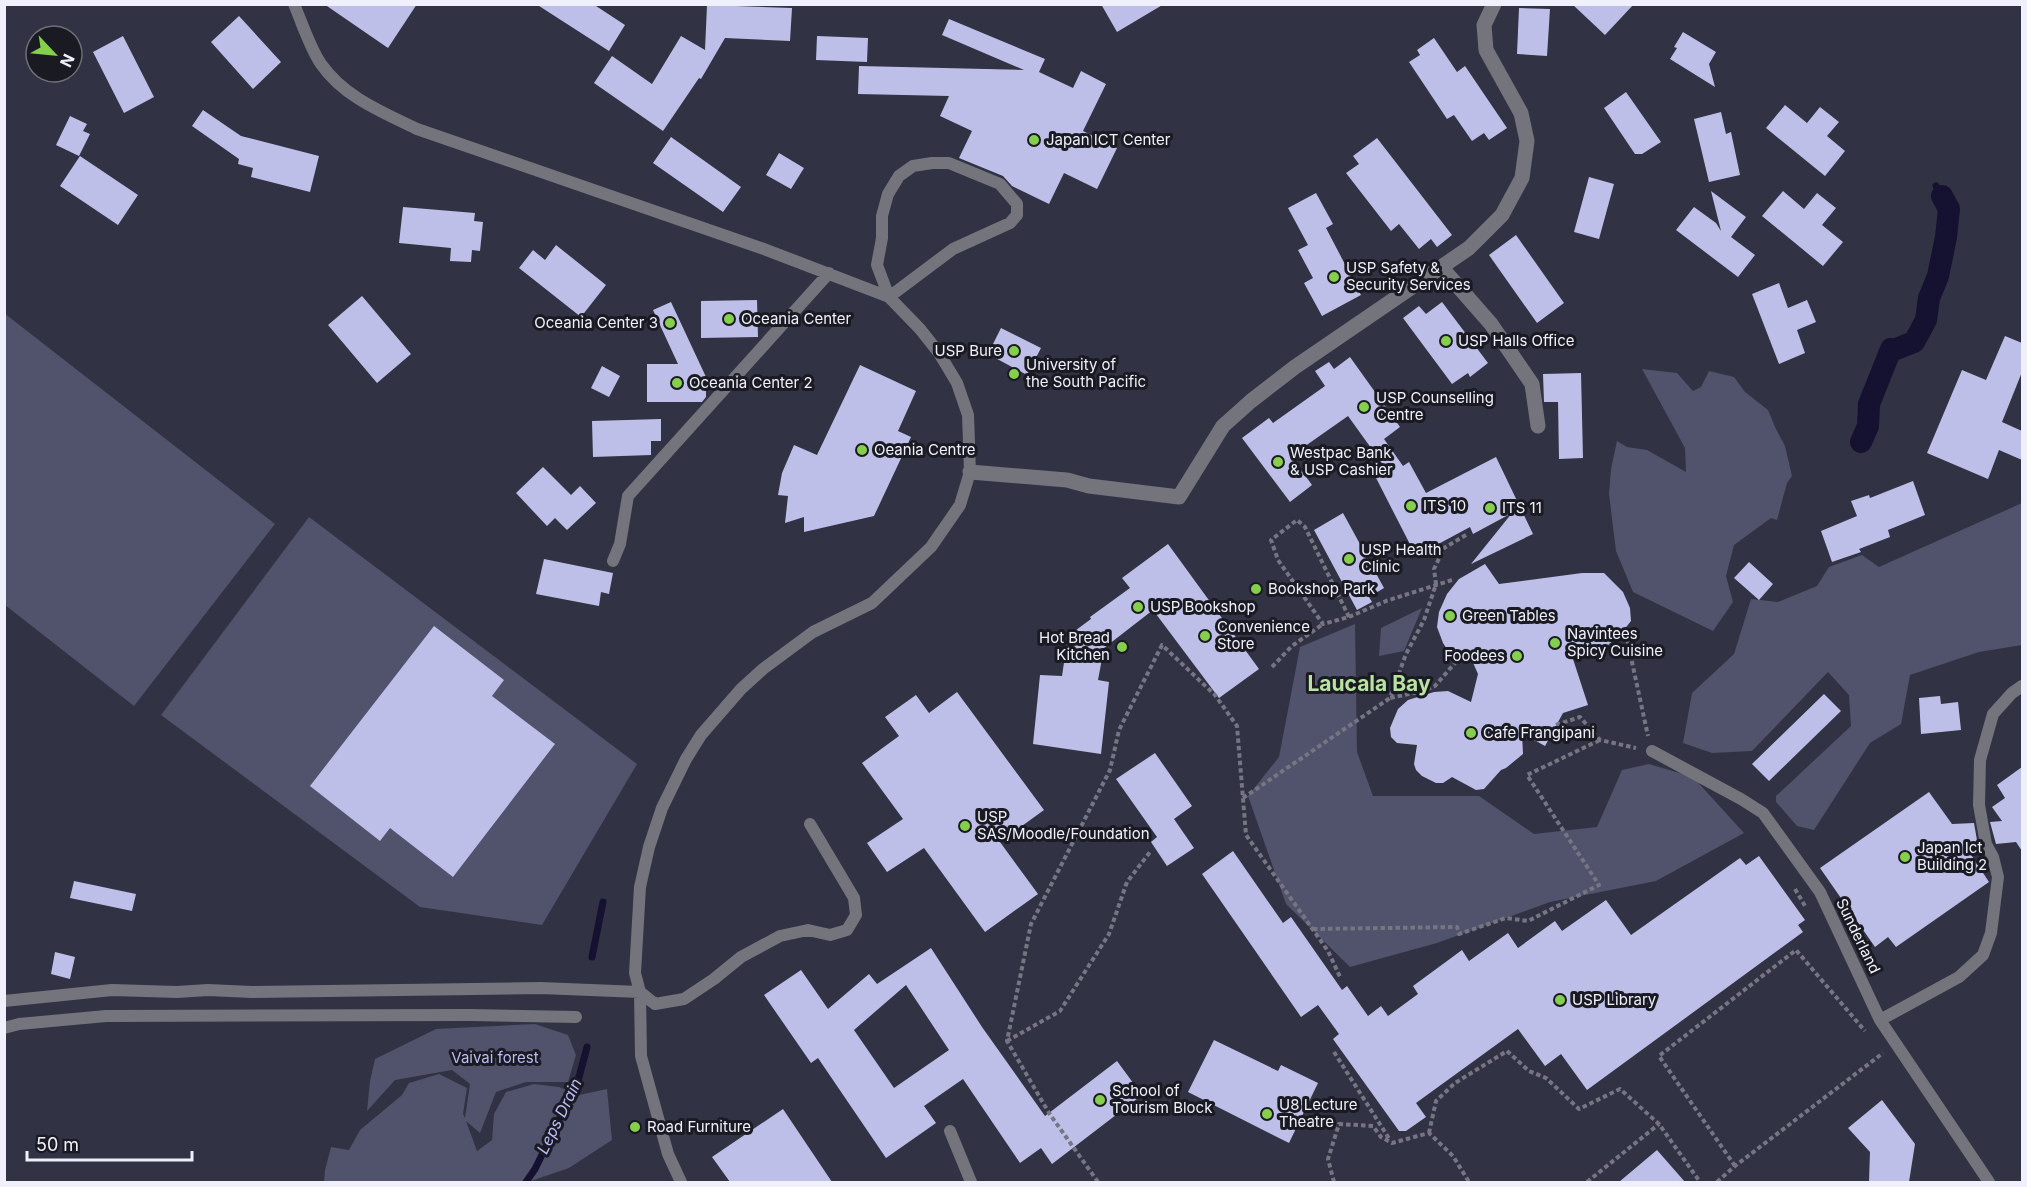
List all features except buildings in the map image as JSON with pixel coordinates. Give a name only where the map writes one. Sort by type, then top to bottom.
[{"type":"street","points":[[970,472],[1067,480],[1089,486],[1179,497],[1223,426],[1251,401],[1295,367],[1469,248],[1502,215],[1522,178],[1527,141],[1521,113],[1486,50],[1484,25],[1494,4]]},
{"type":"street","points":[[1442,268],[1491,324],[1532,384],[1539,426]]},
{"type":"lane","points":[[294,4],[321,64],[344,88],[371,107],[417,129],[829,273],[889,297]]},
{"type":"lane","points":[[681,1182],[668,1154],[641,1056],[640,992],[635,973],[640,887],[649,847],[662,808],[686,759],[701,735],[741,689],[763,669],[813,632],[872,603],[931,547],[960,505],[970,472],[968,415],[957,383],[939,353],[920,329],[889,297],[877,265],[882,238],[882,216],[888,195],[899,176],[913,166],[949,163],[1000,184],[1017,204],[1017,215],[1010,223],[953,249],[889,297]]},
{"type":"lane","points":[[613,561],[620,544],[628,496],[829,273]]},
{"type":"lane","points":[[1880,1020],[1959,977],[1983,955],[1991,933],[1998,878],[1993,857],[1986,844],[1979,805],[1980,760],[1993,714],[2012,693],[2022,686]]},
{"type":"lane","name":"Sunderland","points":[[1652,751],[1763,813],[1820,892],[1880,1020],[1989,1182]]},
{"type":"lane","points":[[4,1001],[112,990],[252,992],[541,988],[640,992],[655,1004],[684,999],[741,957],[780,936],[808,930],[830,934],[847,930],[856,915],[854,898],[810,824]]},
{"type":"lane","points":[[4,1028],[19,1024],[106,1016],[576,1017]]},
{"type":"lane","points":[[950,1131],[971,1182]]},
{"type":"path","points":[[1323,624],[1278,560],[1271,540],[1297,520],[1305,527],[1349,617]]},
{"type":"path","points":[[1390,698],[1406,654],[1424,620],[1436,584],[1434,568],[1444,548],[1466,535]]},
{"type":"path","points":[[1272,667],[1292,645],[1323,624],[1452,580]]},
{"type":"path","points":[[1098,1182],[1049,1113],[1007,1041],[1031,924],[1110,770],[1119,730],[1162,645],[1215,696],[1237,726],[1246,835],[1328,951],[1341,979]]},
{"type":"path","points":[[1243,798],[1390,698],[1435,686],[1467,649]]},
{"type":"path","points":[[1556,725],[1580,717],[1600,740],[1652,751]]},
{"type":"path","points":[[1312,929],[1456,927],[1459,934],[1506,918],[1528,921],[1599,885],[1527,776],[1600,740]]},
{"type":"path","points":[[1007,1041],[1060,1011],[1109,934],[1127,882],[1150,852]]},
{"type":"path","points":[[1735,1166],[1659,1056],[1796,950],[1869,1036]]},
{"type":"path","points":[[1717,1182],[1884,1053],[1876,1044]]},
{"type":"path","points":[[1429,1133],[1436,1101],[1455,1083],[1507,1051],[1529,1071],[1546,1078],[1579,1109],[1620,1089],[1659,1124],[1700,1182]]},
{"type":"path","points":[[1334,1052],[1392,1143]]},
{"type":"path","points":[[1334,1182],[1328,1159],[1339,1124],[1373,1126],[1382,1137],[1392,1143],[1429,1133]]},
{"type":"path","points":[[1587,1182],[1659,1124]]},
{"type":"path","points":[[1429,1133],[1453,1156],[1469,1182]]},
{"type":"green space","points":[[4,313],[275,524],[134,706],[5,605]]},
{"type":"green space","points":[[1642,369],[1677,373],[1693,391],[1701,387],[1709,371],[1734,377],[1745,392],[1768,410],[1785,446],[1792,476],[1787,483],[1777,520],[1771,518],[1734,545],[1726,576],[1733,602],[1713,631],[1633,592],[1616,551],[1609,494],[1617,441],[1627,447],[1647,450],[1686,472],[1685,448]]},
{"type":"green space","points":[[2022,503],[2022,645],[1979,652],[1910,675],[1901,724],[1870,743],[1814,830],[1797,826],[1776,802],[1776,796],[1851,726],[1849,695],[1828,672],[1752,751],[1712,753],[1683,743],[1692,693],[1734,654],[1751,599],[1778,602],[1817,586],[1829,567],[1862,555],[1879,567]]},
{"type":"green space","points":[[309,517],[637,764],[542,925],[420,907],[161,715]]},
{"type":"green space","points":[[1422,608],[1404,651],[1379,656],[1381,628]]},
{"type":"green space","points":[[1355,624],[1357,752],[1373,796],[1479,796],[1534,834],[1597,827],[1622,770],[1649,764],[1693,777],[1744,833],[1656,881],[1550,902],[1437,943],[1350,967],[1286,904],[1248,796],[1279,757],[1300,647]]},
{"type":"green space","name":"Vaivai forest","points":[[535,1024],[568,1035],[576,1055],[568,1082],[526,1082],[496,1092],[480,1133],[466,1121],[477,1151],[492,1140],[494,1114],[506,1092],[534,1084],[559,1087],[579,1095],[607,1089],[612,1140],[569,1168],[528,1182],[324,1182],[331,1147],[349,1150],[360,1130],[402,1095],[409,1083],[439,1074],[467,1088],[463,1114],[465,1118],[470,1084],[452,1070],[395,1080],[367,1111],[375,1059],[436,1029]]},
{"type":"waterway","points":[[1936,186],[1942,196]]},
{"type":"waterway","points":[[1861,442],[1868,426],[1869,404],[1891,349],[1914,342],[1926,320],[1929,298],[1938,276],[1946,237],[1949,209],[1942,196]]},
{"type":"waterway","name":"Leps Drain","points":[[592,957],[603,902]]},
{"type":"waterway","name":"Leps Drain","points":[[526,1182],[535,1169],[578,1081],[587,1047]]},
{"type":"place","name":"Japan ICT Center","points":[[1034,140]]},
{"type":"place","name":"USP Safety & Security Services","points":[[1334,277]]},
{"type":"place","name":"Oceania Center","points":[[729,319]]},
{"type":"place","name":"Oceania Center 3","points":[[670,323]]},
{"type":"place","name":"USP Halls Office","points":[[1446,341]]},
{"type":"place","name":"USP Bure","points":[[1014,351]]},
{"type":"place","name":"University of the South Pacific","points":[[1014,374]]},
{"type":"place","name":"Oceania Center 2","points":[[677,383]]},
{"type":"place","name":"USP Counselling Centre","points":[[1364,407]]},
{"type":"place","name":"Oeania Centre","points":[[862,450]]},
{"type":"place","name":"Westpac Bank & USP Cashier","points":[[1278,462]]},
{"type":"place","name":"ITS 10","points":[[1411,506]]},
{"type":"place","name":"ITS 11","points":[[1490,508]]},
{"type":"place","name":"USP Health Clinic","points":[[1349,559]]},
{"type":"place","name":"Bookshop Park","points":[[1256,589]]},
{"type":"place","name":"USP Bookshop","points":[[1138,607]]},
{"type":"place","name":"Green Tables","points":[[1450,616]]},
{"type":"place","name":"Convenience Store","points":[[1205,636]]},
{"type":"place","name":"Navintees Spicy Cuisine","points":[[1555,643]]},
{"type":"place","name":"Hot Bread Kitchen","points":[[1122,647]]},
{"type":"place","name":"Foodees","points":[[1517,656]]},
{"type":"place","name":"Cafe Frangipani","points":[[1471,733]]},
{"type":"place","name":"USP SAS/Moodle/Foundation","points":[[965,826]]},
{"type":"place","name":"Japan Ict Building 2","points":[[1905,857]]},
{"type":"place","name":"USP Library","points":[[1560,1000]]},
{"type":"place","name":"School of Tourism Block","points":[[1100,1100]]},
{"type":"place","name":"U8 Lecture Theatre","points":[[1267,1114]]},
{"type":"place","name":"Road Furniture","points":[[635,1127]]},
{"type":"district","name":"Laucala Bay","points":[[1369,684]]}]
